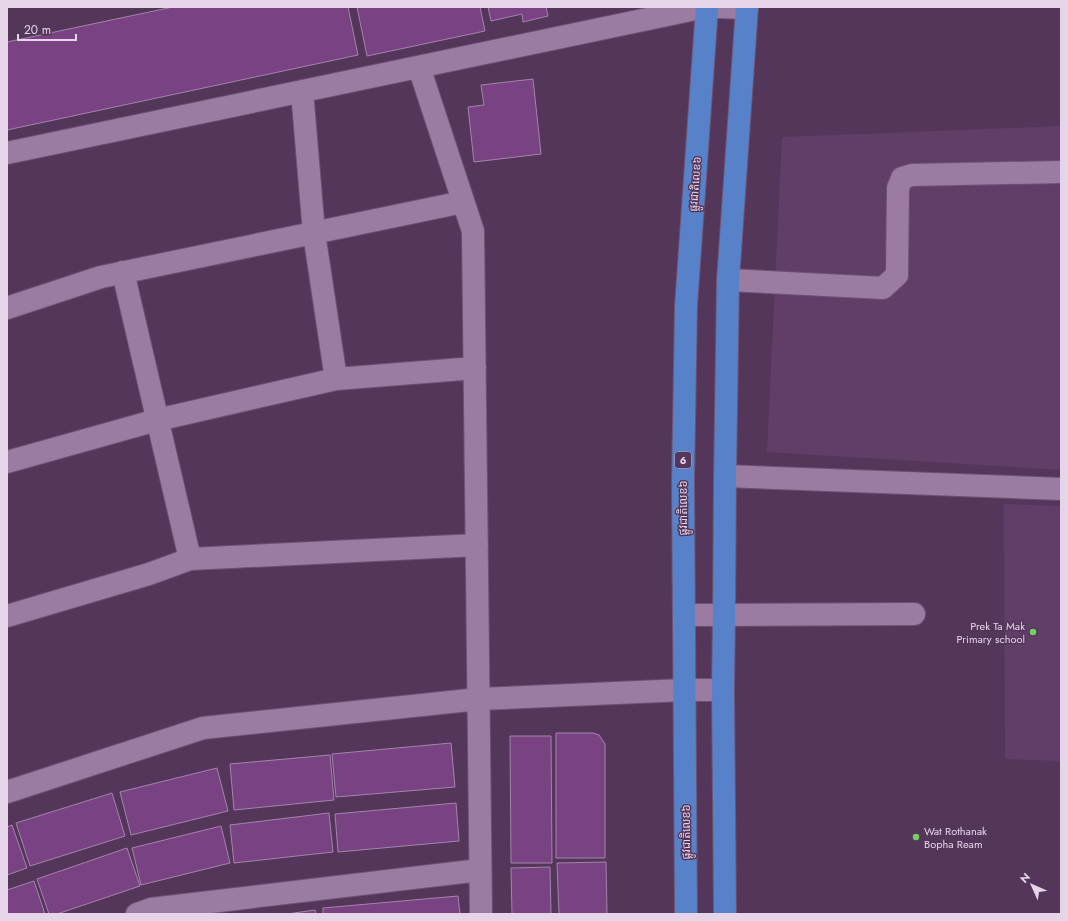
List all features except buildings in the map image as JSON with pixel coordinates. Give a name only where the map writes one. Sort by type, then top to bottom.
[{"type":"highway","name":"ផ្លូវជាតិលេខ៦","points":[[686,914],[683,481],[686,306],[706,7]]},
{"type":"highway","points":[[725,914],[723,690],[728,280],[747,8]]},
{"type":"street","points":[[7,153],[706,7]]},
{"type":"street","points":[[718,7],[747,8]]},
{"type":"street","points":[[418,67],[473,231],[481,914]]},
{"type":"street","points":[[302,91],[314,233],[336,379]]},
{"type":"street","points":[[728,280],[883,288],[896,275],[898,188],[902,178],[912,175],[1061,172]]},
{"type":"street","points":[[7,308],[101,277],[463,202]]},
{"type":"street","points":[[123,272],[190,559]]},
{"type":"street","points":[[7,462],[157,420],[336,379],[475,368]]},
{"type":"street","points":[[725,476],[1061,489]]},
{"type":"street","points":[[7,616],[149,574],[190,559],[477,545]]},
{"type":"street","points":[[684,615],[914,614]]},
{"type":"street","points":[[7,792],[204,728],[479,699],[684,690],[723,690]]},
{"type":"street","points":[[137,914],[151,909],[480,870]]},
{"type":"shaded area","points":[[1061,126],[1061,470],[767,452],[782,137]]},
{"type":"shaded area","name":"Prek Ta Mak Primary school","points":[[1004,504],[1061,506],[1061,761],[1005,759]]},
{"type":"place","name":"Prek Ta Mak Primary school","points":[[1033,632]]},
{"type":"place","name":"Wat Rothanak Bopha Ream","points":[[916,837]]}]
